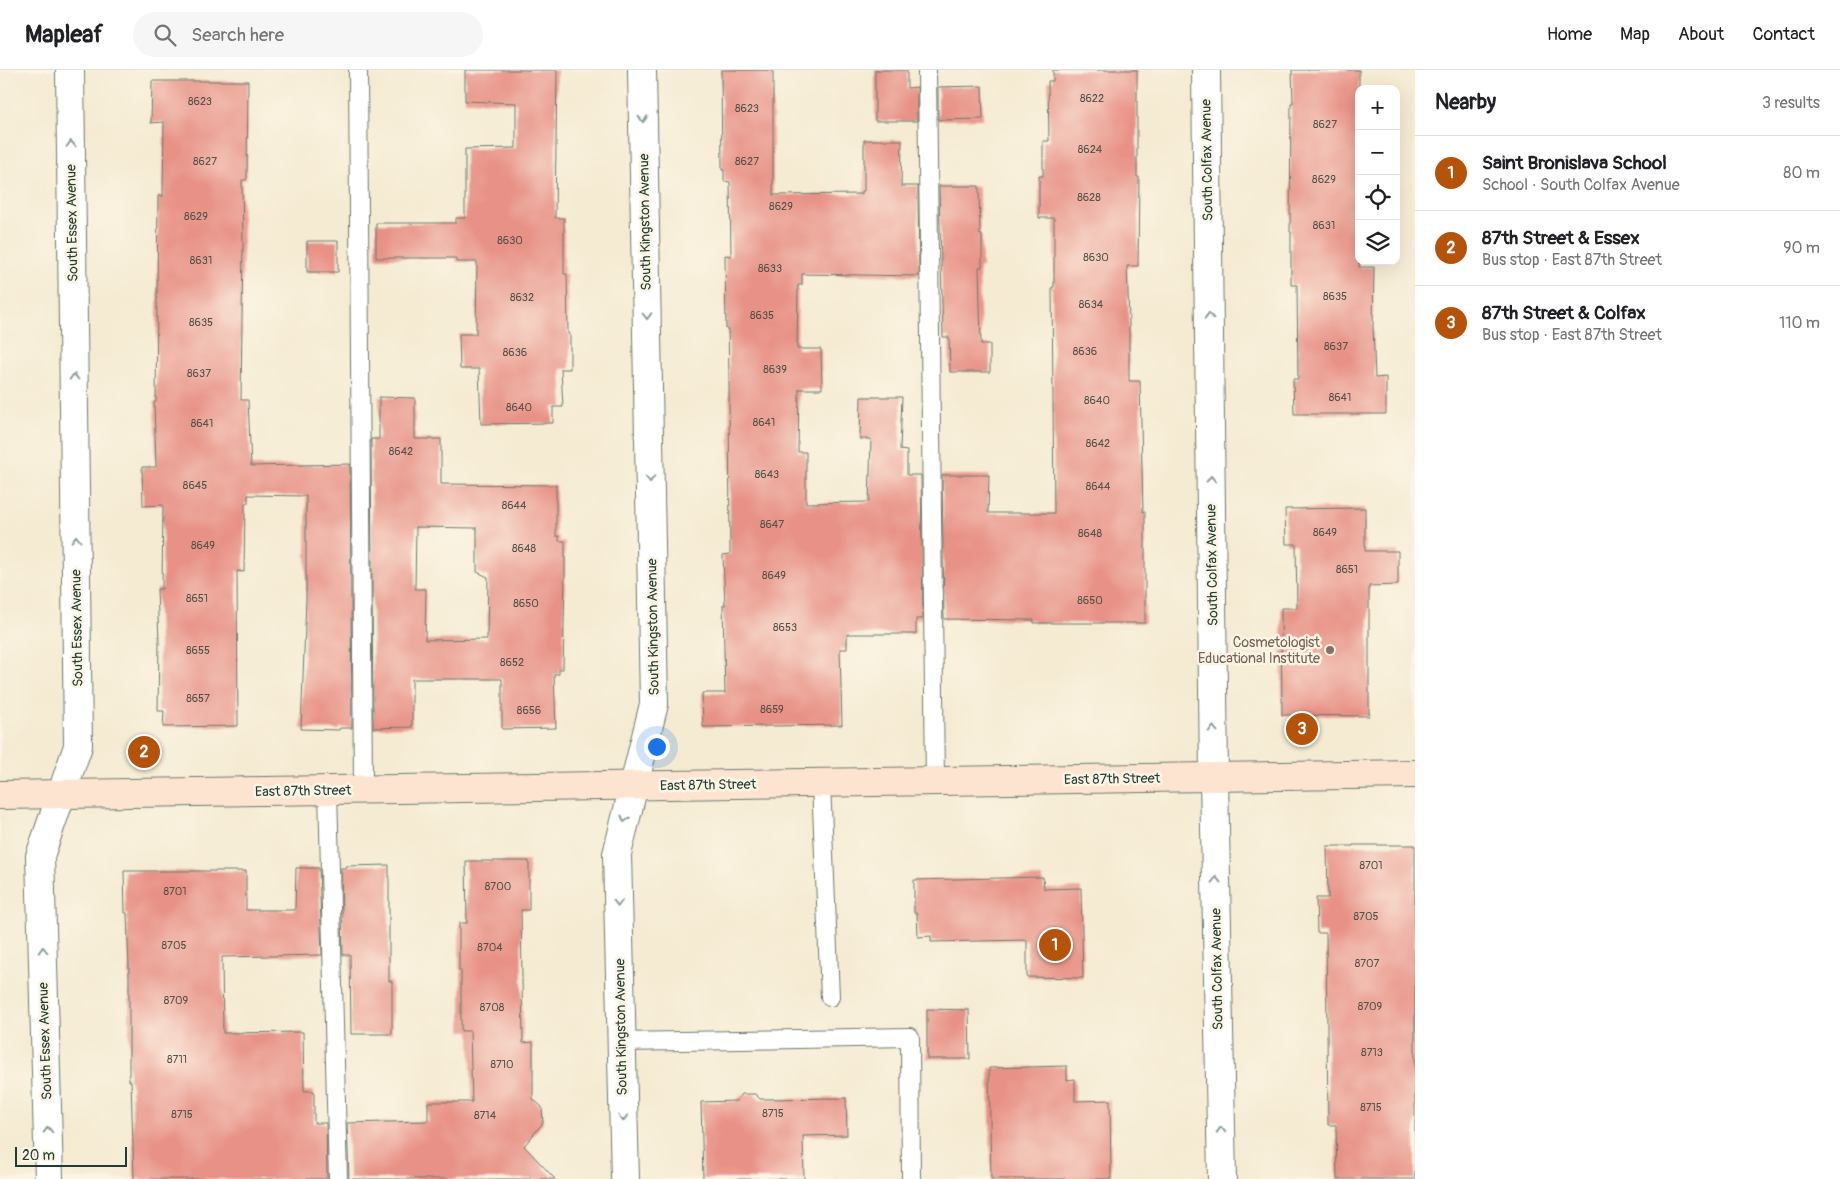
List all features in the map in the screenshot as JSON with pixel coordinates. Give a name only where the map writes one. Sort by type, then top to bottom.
[{"type":"main road","name":"East 87th Street","points":[[0,795],[1415,774]]},
{"type":"street","name":"South Essex Avenue","points":[[49,1179],[40,856],[78,746],[70,70]]},
{"type":"street","name":"South Kingston Avenue","points":[[625,1179],[617,854],[654,704],[642,70]]},
{"type":"street","name":"South Colfax Avenue","points":[[1206,70],[1214,778],[1222,1179]]},
{"type":"lane","points":[[358,70],[363,790]]},
{"type":"lane","points":[[927,70],[935,782]]},
{"type":"lane","points":[[821,783],[830,997]]},
{"type":"lane","points":[[328,791],[338,1179]]},
{"type":"lane","points":[[621,1042],[910,1037],[912,1179]]},
{"type":"building","points":[[465,70],[557,70],[555,218],[564,218],[564,274],[567,274],[570,369],[561,369],[563,407],[553,407],[553,423],[481,424],[479,369],[460,369],[459,334],[476,334],[477,262],[456,262],[456,258],[376,258],[376,223],[456,223],[456,218],[465,218],[465,149],[516,148],[516,103],[465,101]]},
{"type":"building","points":[[721,70],[773,70],[773,195],[862,194],[862,191],[864,191],[864,140],[902,140],[901,186],[918,186],[919,276],[802,274],[802,285],[798,285],[797,349],[821,349],[822,389],[799,389],[798,452],[806,452],[806,503],[869,502],[871,439],[860,439],[861,397],[902,397],[900,450],[907,451],[907,475],[921,475],[923,619],[916,619],[916,634],[847,634],[847,649],[840,649],[842,725],[703,727],[702,693],[725,693],[723,555],[730,554],[729,374],[725,255],[731,256],[730,182],[724,181],[724,170],[722,170]]},
{"type":"building","points":[[875,70],[907,70],[907,88],[917,87],[917,121],[875,121]]},
{"type":"building","points":[[1053,70],[1137,70],[1138,266],[1127,266],[1129,381],[1140,381],[1143,512],[1145,512],[1145,623],[1034,623],[1034,620],[944,619],[942,475],[989,475],[988,513],[1054,513],[1052,287],[1054,287],[1054,218],[1039,218],[1039,176],[1043,176],[1043,141],[1049,141],[1048,81],[1053,81]]},
{"type":"building","points":[[1292,70],[1359,70],[1359,85],[1355,85],[1355,265],[1359,265],[1359,267],[1374,267],[1373,326],[1375,378],[1386,377],[1386,414],[1294,414],[1293,379],[1298,379],[1297,285],[1291,285],[1290,232],[1291,103],[1293,103]]},
{"type":"building","points":[[152,81],[248,81],[247,177],[246,180],[242,180],[241,400],[248,400],[251,466],[350,464],[352,728],[340,728],[339,730],[301,729],[306,599],[306,496],[248,495],[248,503],[245,503],[244,572],[237,571],[238,726],[163,727],[164,711],[158,711],[159,642],[157,589],[162,589],[163,505],[143,506],[142,467],[156,467],[154,402],[156,402],[158,196],[163,196],[164,122],[151,123]]},
{"type":"building","points":[[982,86],[983,119],[938,120],[938,87]]},
{"type":"building","points":[[939,186],[979,186],[980,235],[982,235],[982,267],[979,267],[981,344],[990,344],[990,372],[950,372],[949,337],[943,337]]},
{"type":"building","points":[[307,241],[338,241],[338,272],[307,272]]},
{"type":"building","points":[[379,397],[415,398],[415,439],[441,439],[441,484],[556,485],[556,536],[559,536],[559,541],[565,541],[565,576],[563,669],[559,669],[559,674],[554,674],[556,728],[502,729],[502,679],[412,679],[412,727],[373,728],[371,439],[379,439]],"holes":[[[416,527],[477,528],[477,572],[488,577],[487,639],[425,640],[426,589],[415,589]]]},
{"type":"building","points":[[1365,508],[1365,551],[1398,551],[1398,585],[1369,586],[1369,716],[1282,715],[1281,608],[1297,608],[1296,544],[1286,544],[1285,509]]},
{"type":"building","points":[[1415,845],[1415,1179],[1337,1179],[1336,1125],[1328,1125],[1326,933],[1317,933],[1316,898],[1328,898],[1327,846]]},
{"type":"building","points":[[466,861],[529,861],[529,910],[521,910],[523,1043],[533,1042],[533,1099],[542,1107],[543,1123],[524,1146],[555,1179],[349,1179],[347,1123],[428,1121],[428,1102],[472,1102],[470,1031],[461,1031],[461,970],[459,970],[459,923],[467,923]]},
{"type":"building","points":[[389,865],[389,981],[392,981],[392,1034],[351,1034],[350,955],[343,955],[341,868],[346,868],[346,866]]},
{"type":"building","points":[[296,868],[319,868],[322,955],[222,957],[223,1033],[303,1032],[304,1091],[314,1091],[314,1123],[326,1123],[327,1179],[134,1179],[131,1081],[129,1081],[129,968],[124,871],[246,871],[246,910],[295,910]]},
{"type":"building","points":[[1043,877],[1044,889],[1081,888],[1083,978],[1027,977],[1027,940],[931,942],[931,936],[918,937],[917,913],[914,913],[914,880]]},
{"type":"building","points":[[927,1009],[969,1010],[970,1059],[927,1059]]},
{"type":"building","points":[[1067,1066],[1067,1080],[1075,1079],[1075,1101],[1110,1100],[1111,1179],[991,1179],[989,1068]]},
{"type":"building","points":[[742,1094],[755,1094],[760,1099],[846,1098],[847,1135],[803,1136],[804,1179],[703,1179],[701,1102],[736,1101]]},
{"type":"place","name":"Cosmetologist Educational Institute","points":[[1330,650]]},
{"type":"place","name":"87th Street & Colfax","points":[[1302,729]]},
{"type":"place","name":"87th Street & Essex","points":[[144,752]]},
{"type":"place","name":"Saint Bronislava School","points":[[1055,945]]}]
